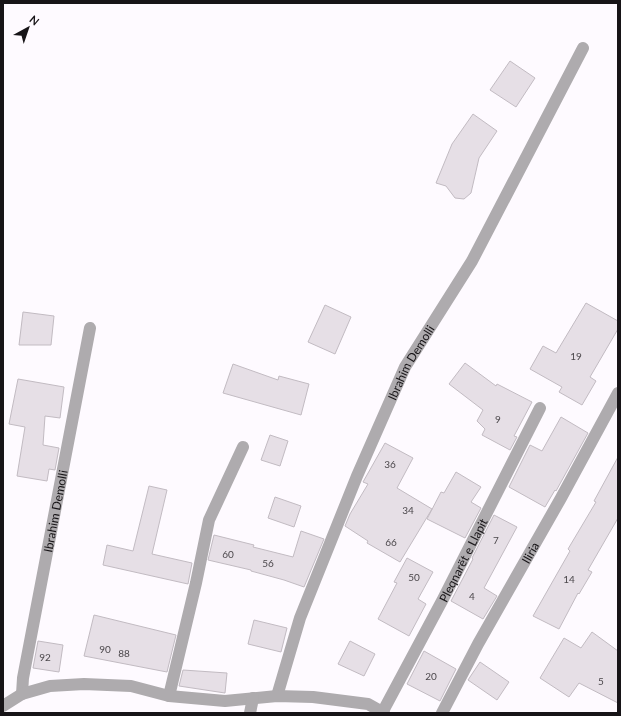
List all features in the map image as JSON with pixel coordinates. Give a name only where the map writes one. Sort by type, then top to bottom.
[{"type":"street","name":"Ibrahim Demolli","points":[[277,696],[300,618],[357,476],[405,367],[472,261],[583,48]]},
{"type":"street","name":"Ibrahim Demolli","points":[[22,694],[23,678],[90,328]]},
{"type":"street","name":"Iliria","points":[[442,713],[478,644],[558,504],[618,393]]},
{"type":"street","name":"Pleqnarët e Llapit","points":[[383,713],[540,408]]},
{"type":"street","points":[[169,696],[196,583],[209,520],[244,447]]},
{"type":"street","points":[[3,706],[22,694],[50,686],[84,684],[131,686],[169,696],[225,701],[277,696],[313,697],[368,704],[383,713]]},
{"type":"street","points":[[250,713],[253,698]]},
{"type":"building","points":[[510,61],[535,78],[516,107],[490,90]]},
{"type":"building","points":[[473,114],[497,131],[479,158],[471,193],[464,199],[455,198],[446,186],[436,183],[452,144]]},
{"type":"building","points":[[586,303],[618,321],[618,329],[590,377],[596,381],[582,405],[559,392],[562,387],[530,369],[543,346],[556,353]]},
{"type":"building","points":[[325,305],[351,317],[335,354],[308,342]]},
{"type":"building","points":[[23,312],[54,316],[51,345],[19,345]]},
{"type":"building","points":[[465,363],[496,386],[497,384],[532,402],[514,436],[517,437],[510,450],[482,435],[485,429],[477,421],[483,410],[449,384]]},
{"type":"building","points":[[233,364],[278,380],[279,376],[309,384],[301,415],[223,393]]},
{"type":"building","points":[[18,379],[64,387],[60,418],[45,416],[43,445],[59,448],[55,470],[49,469],[47,481],[17,476],[25,427],[9,424]]},
{"type":"building","points":[[561,417],[588,433],[556,491],[555,490],[545,507],[509,487],[530,445],[542,451]]},
{"type":"building","points":[[270,435],[288,441],[280,466],[261,460]]},
{"type":"building","points":[[385,443],[413,458],[397,488],[432,509],[400,562],[367,543],[368,541],[345,526],[350,514],[368,484],[363,482]]},
{"type":"building","points":[[618,457],[618,518],[588,570],[592,572],[579,594],[578,593],[559,629],[533,616],[570,551],[568,549],[596,502],[594,501]]},
{"type":"building","points":[[456,472],[481,487],[471,502],[481,508],[465,538],[427,519],[441,492],[444,493]]},
{"type":"building","points":[[149,486],[167,490],[152,554],[192,563],[188,584],[103,565],[107,545],[133,551]]},
{"type":"building","points":[[275,497],[301,506],[294,527],[268,518]]},
{"type":"building","points":[[494,515],[517,527],[484,588],[497,596],[483,619],[451,601]]},
{"type":"building","points":[[301,531],[324,539],[304,587],[251,570],[208,560],[214,535],[293,557]]},
{"type":"building","points":[[407,558],[433,572],[418,599],[426,604],[409,636],[378,619],[397,583],[394,582]]},
{"type":"building","points":[[94,615],[176,635],[167,672],[84,656]]},
{"type":"building","points":[[254,620],[287,628],[281,652],[248,644]]},
{"type":"building","points":[[592,632],[618,651],[618,703],[579,683],[569,697],[540,678],[564,638],[581,648]]},
{"type":"building","points":[[38,641],[63,645],[59,672],[33,668]]},
{"type":"building","points":[[350,641],[375,654],[364,676],[338,664]]},
{"type":"building","points":[[424,651],[456,669],[440,701],[407,684]]},
{"type":"building","points":[[480,662],[509,682],[497,700],[468,680]]},
{"type":"building","points":[[183,670],[227,673],[225,693],[179,686]]}]
